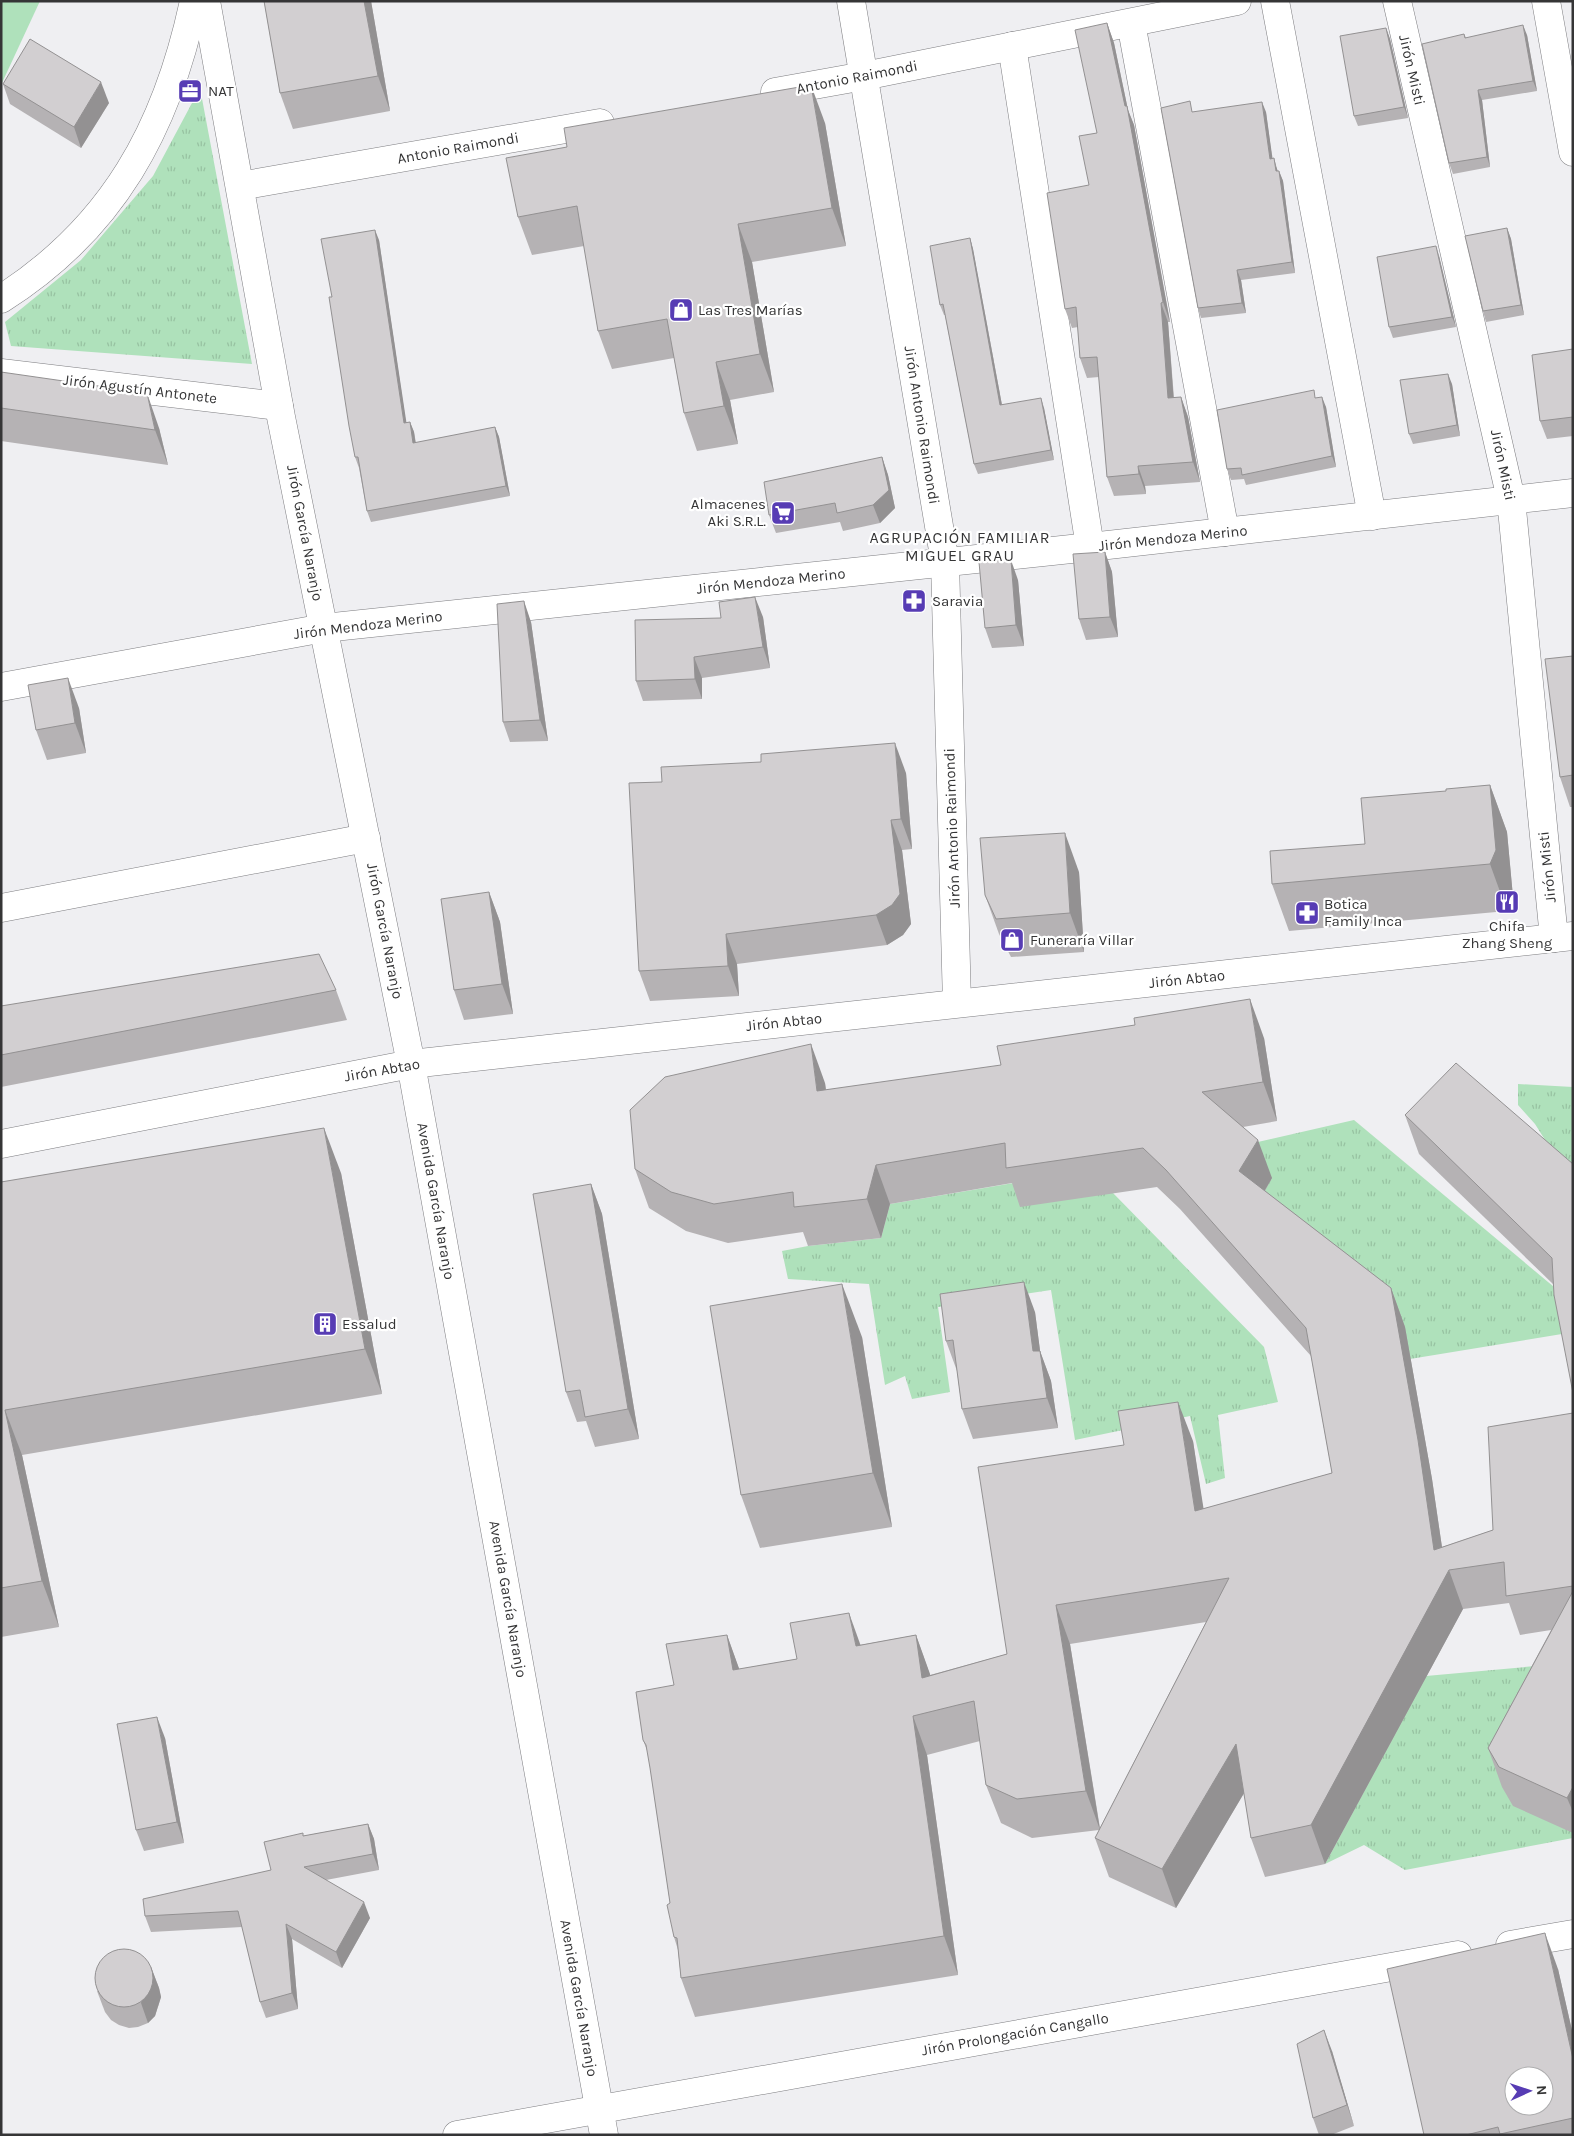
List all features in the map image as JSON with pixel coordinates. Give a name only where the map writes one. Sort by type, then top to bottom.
[{"type":"street","points":[[1,299],[26,283],[72,244],[116,191],[145,147],[170,92],[187,34],[194,1]]},
{"type":"street","name":"Jirón García Naranjo","points":[[206,1],[279,406],[411,1064]]},
{"type":"street","name":"Jirón Antonio Raimondi","points":[[851,1],[945,562],[957,1003]]},
{"type":"street","name":"Antonio Raimondi","points":[[747,97],[864,76],[1237,1]]},
{"type":"street","points":[[1275,1],[1372,516]]},
{"type":"street","name":"Jirón Misti","points":[[1397,1],[1511,499],[1564,937]]},
{"type":"street","points":[[1546,1],[1573,152]]},
{"type":"street","points":[[1132,23],[1225,532]]},
{"type":"street","points":[[1012,46],[1090,547]]},
{"type":"street","name":"Antonio Raimondi","points":[[240,186],[620,119]]},
{"type":"street","name":"Jirón Agustín Antonete","points":[[1,373],[279,406]]},
{"type":"street","name":"Jirón Mendoza Merino","points":[[1,687],[324,628],[1090,547],[1573,493]]},
{"type":"street","points":[[1,908],[366,838]]},
{"type":"street","name":"Jirón Abtao","points":[[1,1144],[411,1064],[1564,937]]},
{"type":"street","name":"Avenida García Naranjo","points":[[411,1064],[604,2135]]},
{"type":"street","name":"Jirón Prolongación Cangallo","points":[[457,2135],[1573,1934]]},
{"type":"green space","points":[[1,1],[40,1],[1,85]]},
{"type":"green space","points":[[200,88],[252,364],[11,346],[5,322],[81,260],[153,176]]},
{"type":"green space","points":[[1518,1084],[1573,1087],[1573,1168],[1552,1151],[1535,1124],[1518,1105]]},
{"type":"green space","points":[[1354,1120],[1566,1297],[1568,1333],[1410,1359],[1253,1210],[1236,1147]]},
{"type":"green space","points":[[1019,1182],[1113,1193],[1264,1347],[1278,1402],[1218,1415],[1225,1478],[1206,1484],[1190,1416],[1075,1440],[1051,1290],[938,1307],[950,1392],[912,1399],[905,1376],[885,1385],[869,1284],[788,1279],[782,1251],[808,1246],[881,1238],[890,1204]]},
{"type":"green space","points":[[1569,1663],[1573,1838],[1405,1870],[1364,1845],[1325,1864],[1426,1676]]},
{"type":"building","points":[[264,1],[364,1],[378,76],[280,93]]},
{"type":"building","points":[[1107,23],[1125,106],[1127,106],[1163,302],[1161,303],[1168,398],[1181,397],[1193,462],[1138,466],[1139,474],[1107,477],[1097,357],[1080,358],[1076,307],[1065,309],[1047,193],[1089,185],[1079,136],[1097,133],[1075,30]]},
{"type":"building","points":[[1523,25],[1533,81],[1478,90],[1487,157],[1449,163],[1422,44],[1464,34],[1465,38]]},
{"type":"building","points":[[1386,28],[1404,107],[1354,116],[1340,36]]},
{"type":"building","points":[[30,39],[101,82],[74,127],[3,84]]},
{"type":"building","name":"Las Tres Marías","points":[[811,85],[832,208],[738,224],[760,354],[716,362],[724,406],[684,413],[667,319],[598,331],[577,206],[518,217],[506,158],[567,147],[564,128]]},
{"type":"building","points":[[1190,101],[1192,112],[1262,102],[1270,159],[1274,158],[1276,171],[1279,171],[1292,262],[1237,270],[1242,303],[1198,308],[1161,108]]},
{"type":"building","points":[[1507,228],[1521,305],[1483,311],[1465,236]]},
{"type":"building","points":[[375,230],[404,423],[410,422],[413,443],[495,427],[506,486],[367,511],[358,457],[355,457],[349,426],[329,297],[332,297],[321,239]]},
{"type":"building","points":[[970,238],[1000,405],[1041,398],[1051,450],[974,464],[943,304],[940,305],[930,246]]},
{"type":"building","points":[[1436,246],[1452,317],[1389,327],[1377,257]]},
{"type":"building","points":[[1573,349],[1573,417],[1540,421],[1532,355]]},
{"type":"building","points":[[1,372],[147,393],[155,430],[1,408]]},
{"type":"building","points":[[1448,374],[1457,425],[1409,434],[1400,380]]},
{"type":"building","points":[[1314,390],[1315,398],[1322,397],[1332,456],[1242,475],[1241,468],[1227,469],[1217,410]]},
{"type":"building","points":[[882,457],[889,490],[873,505],[837,513],[835,503],[769,515],[764,482]]},
{"type":"building","points":[[1105,552],[1110,617],[1079,619],[1073,554]]},
{"type":"building","points":[[1011,560],[1016,625],[985,628],[979,562]]},
{"type":"building","points":[[755,597],[763,647],[694,657],[695,679],[636,681],[635,620],[721,618],[719,602]]},
{"type":"building","points":[[524,601],[540,720],[503,722],[497,604]]},
{"type":"building","points":[[1573,656],[1573,775],[1560,777],[1545,659]]},
{"type":"building","points":[[68,678],[75,723],[36,730],[28,685]]},
{"type":"building","points":[[895,743],[901,819],[891,820],[900,894],[892,905],[876,915],[726,934],[728,966],[639,971],[629,783],[662,782],[661,767],[761,762],[761,754]]},
{"type":"building","points":[[1490,785],[1496,850],[1490,864],[1272,884],[1270,851],[1365,844],[1361,798],[1446,791],[1446,789]]},
{"type":"building","points":[[1065,833],[1070,913],[996,919],[985,895],[980,838]]},
{"type":"building","points":[[489,892],[502,984],[454,990],[441,899]]},
{"type":"building","points":[[319,954],[336,990],[1,1055],[1,1006]]},
{"type":"building","points":[[1250,999],[1263,1082],[1202,1092],[1258,1140],[1239,1171],[1391,1288],[1418,1440],[1434,1550],[1493,1530],[1488,1427],[1573,1413],[1573,1586],[1506,1596],[1504,1562],[1449,1570],[1311,1825],[1251,1838],[1236,1744],[1162,1869],[1095,1838],[1229,1578],[1056,1605],[1086,1791],[1017,1799],[986,1785],[974,1701],[913,1716],[944,1936],[681,1978],[677,1938],[674,1937],[667,1905],[670,1903],[650,1768],[646,1745],[643,1740],[636,1692],[674,1685],[666,1644],[727,1635],[733,1670],[797,1659],[790,1623],[849,1613],[856,1646],[916,1635],[922,1678],[1007,1654],[978,1467],[1124,1445],[1118,1411],[1178,1402],[1195,1511],[1332,1473],[1306,1328],[1166,1170],[1143,1148],[1006,1168],[1005,1143],[876,1165],[867,1199],[794,1207],[793,1192],[714,1204],[671,1192],[635,1169],[630,1110],[665,1077],[811,1044],[817,1091],[1001,1065],[997,1046],[1135,1025],[1134,1018]]},
{"type":"building","points":[[1456,1063],[1573,1164],[1573,1393],[1554,1295],[1552,1258],[1405,1115]]},
{"type":"building","points":[[324,1128],[365,1349],[5,1410],[42,1581],[1,1588],[1,1182]]},
{"type":"building","points":[[591,1184],[628,1409],[585,1417],[580,1390],[566,1392],[533,1194]]},
{"type":"building","points":[[1024,1282],[1033,1351],[1040,1351],[1047,1398],[962,1409],[953,1340],[946,1341],[940,1294]]},
{"type":"building","points":[[842,1284],[873,1473],[741,1495],[710,1306]]},
{"type":"building","points":[[1573,1591],[1573,1787],[1567,1798],[1499,1767],[1488,1748]]},
{"type":"building","points":[[157,1717],[177,1822],[136,1830],[117,1724]]},
{"type":"building","points":[[368,1824],[373,1854],[304,1867],[364,1902],[336,1952],[286,1924],[292,1993],[260,2002],[238,1911],[145,1916],[143,1899],[271,1870],[264,1842],[303,1833],[303,1836]]},
{"type":"building","points":[[1545,1933],[1573,2059],[1573,2118],[1500,2134],[1498,2127],[1466,2135],[1424,2135],[1387,1969]]},
{"type":"building","points":[[124,1949],[135,1951],[145,1957],[151,1967],[153,1978],[151,1989],[145,1999],[135,2005],[124,2007],[113,2005],[103,1999],[97,1989],[95,1978],[97,1967],[103,1957],[113,1951]]},
{"type":"building","points":[[1324,2030],[1347,2105],[1313,2118],[1297,2044]]},
{"type":"place","name":"NAT","points":[[190,91]]},
{"type":"place","name":"Las Tres Marías","points":[[681,310]]},
{"type":"place","name":"Almacenes Aki S.R.L.","points":[[783,513]]},
{"type":"place","name":"Saravia","points":[[914,601]]},
{"type":"place","name":"Chifa Zhang Sheng","points":[[1507,902]]},
{"type":"place","name":"Botica Family Inca","points":[[1307,913]]},
{"type":"place","name":"Funeraría Villar","points":[[1012,940]]},
{"type":"place","name":"Essalud","points":[[325,1324]]},
{"type":"district","name":"AGRUPACIÓN FAMILIAR MIGUEL GRAU","points":[[960,546]]}]
